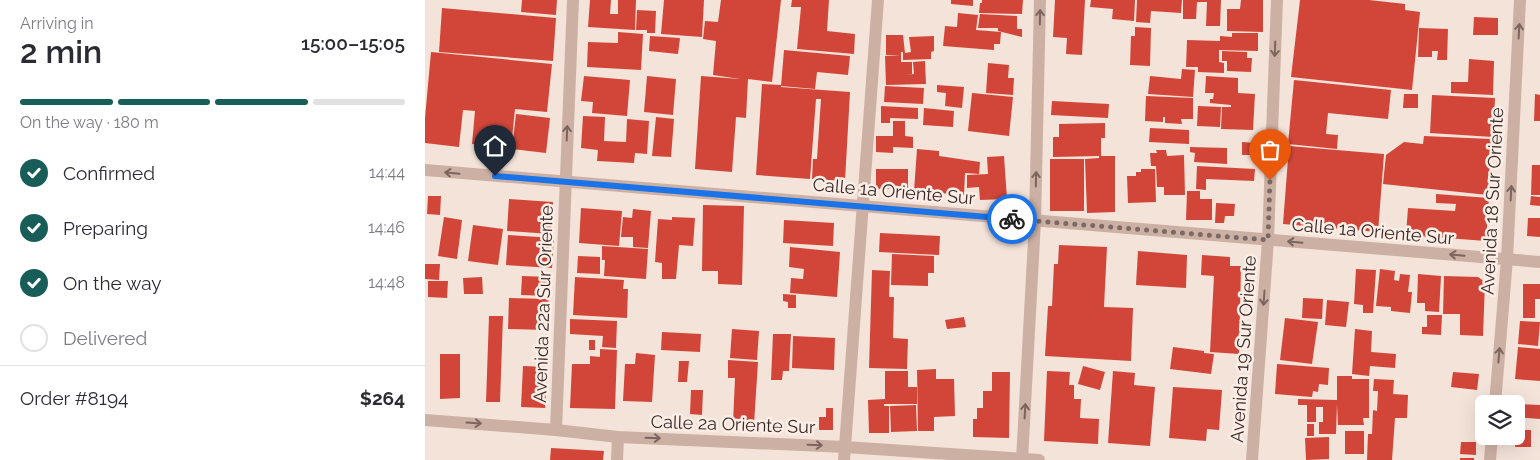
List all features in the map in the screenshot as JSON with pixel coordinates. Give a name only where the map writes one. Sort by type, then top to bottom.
[{"type":"street","name":"Avenida 22a Sur Oriente","points":[[556,430],[573,0]]},
{"type":"street","points":[[844,460],[878,0]]},
{"type":"street","points":[[1022,459],[1035,220],[1040,0]]},
{"type":"street","name":"Avenida 19 Sur Oriente","points":[[1252,460],[1268,240],[1277,0]]},
{"type":"street","name":"Avenida 18 Sur Oriente","points":[[1496,395],[1507,260],[1520,0]]},
{"type":"street","name":"Calle 1a Oriente Sur","points":[[425,170],[1540,262]]},
{"type":"street","name":"Calle 2a Oriente Sur","points":[[425,420],[556,430],[618,437],[845,447],[1039,460]]},
{"type":"street","points":[[617,460],[618,437]]},
{"type":"street","points":[[1490,460],[1491,445]]},
{"type":"building","points":[[522,0],[557,0],[556,15],[521,12]]},
{"type":"building","points":[[590,0],[611,0],[610,14],[618,14],[618,0],[636,0],[635,30],[588,27]]},
{"type":"building","points":[[664,0],[704,0],[702,37],[661,34]]},
{"type":"building","points":[[721,0],[781,0],[772,82],[748,79],[746,118],[736,117],[732,172],[695,169],[701,76],[740,79],[713,75],[716,41],[703,39],[705,21],[718,22]]},
{"type":"building","points":[[792,0],[829,0],[827,31],[855,34],[854,54],[797,49],[801,7],[791,7]]},
{"type":"building","points":[[951,0],[973,0],[973,6],[951,4]]},
{"type":"building","points":[[982,0],[1023,0],[1022,14],[979,13]]},
{"type":"building","points":[[1055,0],[1085,0],[1082,55],[1066,54],[1067,38],[1053,37]]},
{"type":"building","points":[[1091,0],[1135,0],[1134,21],[1112,19],[1113,9],[1090,7]]},
{"type":"building","points":[[1137,0],[1182,0],[1181,13],[1151,11],[1150,23],[1136,22]]},
{"type":"building","points":[[1183,0],[1221,0],[1220,26],[1206,26],[1207,2],[1197,2],[1196,19],[1183,19]]},
{"type":"building","points":[[1241,0],[1263,0],[1263,32],[1227,31],[1227,9],[1240,9]]},
{"type":"building","points":[[1300,0],[1369,0],[1405,4],[1405,10],[1420,12],[1412,90],[1291,77]]},
{"type":"building","points":[[442,8],[556,18],[553,61],[439,52]]},
{"type":"building","points":[[637,10],[656,11],[655,33],[647,33],[647,30],[636,30]]},
{"type":"building","points":[[958,13],[978,15],[976,30],[1001,32],[1000,44],[994,44],[994,50],[943,46],[945,26],[957,27]]},
{"type":"building","points":[[980,14],[1017,16],[1017,29],[1022,29],[1022,37],[998,31],[998,28],[978,28]]},
{"type":"building","points":[[1474,17],[1498,18],[1498,35],[1473,35]]},
{"type":"building","points":[[1135,27],[1151,28],[1150,66],[1130,65],[1131,36],[1135,36]]},
{"type":"building","points":[[1419,28],[1448,29],[1447,60],[1437,60],[1438,51],[1432,51],[1432,57],[1418,57]]},
{"type":"building","points":[[618,32],[643,34],[641,70],[587,67],[588,42],[618,43]]},
{"type":"building","points":[[1232,33],[1258,33],[1258,51],[1219,50],[1219,62],[1224,63],[1224,73],[1198,72],[1198,67],[1186,67],[1187,40],[1220,41],[1220,36],[1232,37]]},
{"type":"building","points":[[886,35],[903,35],[905,53],[911,52],[909,37],[934,36],[934,51],[931,52],[931,59],[903,60],[903,52],[901,52],[901,55],[886,55]]},
{"type":"building","points":[[650,36],[680,38],[678,54],[649,51]]},
{"type":"building","points":[[784,50],[850,56],[848,75],[817,72],[815,89],[781,86]]},
{"type":"building","points":[[1222,51],[1247,52],[1247,58],[1252,58],[1251,72],[1227,71],[1227,61],[1222,61]]},
{"type":"building","points":[[431,52],[552,64],[547,112],[515,109],[511,148],[472,144],[475,111],[463,110],[459,147],[425,143],[425,118]]},
{"type":"building","points":[[901,55],[901,62],[912,62],[912,74],[904,75],[914,74],[913,62],[925,61],[926,84],[886,85],[885,56]]},
{"type":"building","points":[[1469,59],[1494,61],[1493,95],[1451,93],[1451,82],[1468,82]]},
{"type":"building","points":[[988,63],[1009,65],[1008,78],[1014,78],[1013,95],[986,93]]},
{"type":"building","points":[[1182,69],[1195,70],[1193,97],[1148,94],[1150,76],[1181,79]]},
{"type":"building","points":[[584,76],[630,80],[627,116],[592,113],[593,102],[581,101]]},
{"type":"building","points":[[647,76],[676,79],[673,115],[644,112]]},
{"type":"building","points":[[1206,76],[1238,78],[1238,93],[1255,94],[1253,130],[1221,129],[1222,107],[1231,107],[1231,105],[1210,103],[1214,93],[1205,93]]},
{"type":"building","points":[[1294,80],[1391,90],[1388,119],[1328,113],[1326,134],[1338,135],[1337,149],[1288,144]]},
{"type":"building","points":[[762,84],[850,92],[845,181],[812,179],[813,159],[817,159],[821,99],[816,99],[810,179],[756,175]]},
{"type":"building","points":[[937,85],[964,87],[962,108],[945,106],[946,93],[937,92]]},
{"type":"building","points":[[885,86],[924,88],[923,104],[884,102]]},
{"type":"building","points":[[972,93],[1013,97],[1009,136],[968,131]]},
{"type":"building","points":[[1404,94],[1418,94],[1418,108],[1403,108]]},
{"type":"building","points":[[1535,94],[1540,95],[1540,121],[1534,121]]},
{"type":"building","points":[[1432,95],[1495,98],[1493,137],[1430,133]]},
{"type":"building","points":[[1146,96],[1193,98],[1193,119],[1181,119],[1182,124],[1165,123],[1165,117],[1163,117],[1163,122],[1145,121]]},
{"type":"building","points":[[1052,101],[1109,104],[1108,118],[1051,115]]},
{"type":"building","points":[[881,106],[918,108],[918,119],[890,118],[890,123],[881,123]]},
{"type":"building","points":[[1198,106],[1221,107],[1220,127],[1197,126]]},
{"type":"building","points":[[924,108],[954,111],[953,127],[923,125]]},
{"type":"building","points":[[516,114],[550,118],[546,153],[512,149]]},
{"type":"building","points":[[583,116],[605,117],[604,141],[626,142],[627,119],[649,121],[647,154],[635,153],[634,163],[597,161],[598,150],[581,148]]},
{"type":"building","points":[[656,117],[674,119],[671,157],[652,156]]},
{"type":"building","points":[[893,121],[905,121],[905,136],[913,137],[913,148],[893,147],[893,153],[876,152],[876,136],[893,136]]},
{"type":"building","points":[[1105,123],[1105,138],[1101,138],[1101,156],[1115,156],[1115,212],[1087,213],[1085,159],[1099,158],[1099,156],[1053,157],[1053,137],[1059,137],[1059,124]]},
{"type":"building","points":[[1150,128],[1189,130],[1189,144],[1149,142]]},
{"type":"building","points":[[1424,136],[1491,139],[1488,195],[1383,184],[1386,155],[1404,142],[1423,144]]},
{"type":"building","points":[[1242,142],[1256,143],[1255,155],[1242,155]]},
{"type":"building","points":[[1289,146],[1384,154],[1378,232],[1283,224]]},
{"type":"building","points":[[1190,147],[1227,148],[1227,164],[1194,162],[1195,153],[1190,152]]},
{"type":"building","points":[[917,149],[939,151],[939,156],[980,162],[979,174],[965,173],[964,195],[914,191]]},
{"type":"building","points":[[1156,150],[1166,150],[1167,156],[1184,155],[1185,195],[1164,195],[1164,187],[1157,187],[1156,166],[1151,166],[1150,153],[1157,153]]},
{"type":"building","points":[[1004,156],[1007,199],[980,200],[979,187],[967,188],[967,175],[988,174],[987,157]]},
{"type":"building","points":[[1050,159],[1084,159],[1084,211],[1050,211]]},
{"type":"building","points":[[1532,165],[1540,165],[1540,195],[1531,195]]},
{"type":"building","points":[[1197,166],[1255,169],[1254,181],[1206,179],[1206,190],[1196,189]]},
{"type":"building","points":[[876,169],[908,169],[908,188],[876,189]]},
{"type":"building","points":[[1141,169],[1155,169],[1156,202],[1128,203],[1127,176],[1136,176],[1136,172],[1141,172]]},
{"type":"building","points":[[1187,191],[1200,191],[1200,199],[1212,199],[1212,220],[1186,220]]},
{"type":"building","points":[[1436,194],[1489,198],[1486,241],[1406,235],[1408,208],[1455,211],[1456,204],[1436,203]]},
{"type":"building","points":[[428,196],[441,196],[440,215],[427,214]]},
{"type":"building","points":[[1531,196],[1540,197],[1540,206],[1530,205]]},
{"type":"building","points":[[509,199],[553,202],[551,234],[507,231]]},
{"type":"building","points":[[1216,203],[1235,204],[1234,216],[1225,216],[1224,223],[1215,223]]},
{"type":"building","points":[[703,205],[744,206],[742,285],[718,284],[718,271],[702,271]]},
{"type":"building","points":[[581,208],[622,211],[619,246],[579,243]]},
{"type":"building","points":[[633,209],[651,211],[648,248],[633,247],[633,237],[621,237],[623,217],[632,218]]},
{"type":"building","points":[[444,217],[462,220],[457,259],[438,256]]},
{"type":"building","points":[[672,217],[695,218],[693,246],[679,245],[676,279],[662,279],[662,263],[655,262],[658,219],[672,220]]},
{"type":"building","points":[[1528,218],[1540,218],[1540,237],[1527,236]]},
{"type":"building","points":[[784,220],[834,223],[833,246],[783,243]]},
{"type":"building","points":[[473,225],[503,229],[498,265],[468,261]]},
{"type":"building","points":[[880,233],[940,236],[939,255],[879,252]]},
{"type":"building","points":[[508,235],[554,238],[552,268],[506,265]]},
{"type":"building","points":[[1059,245],[1107,247],[1104,307],[1133,308],[1131,361],[1045,356],[1048,306],[1052,306],[1054,264],[1058,264]]},
{"type":"building","points":[[602,246],[648,249],[646,279],[604,276],[605,260],[602,260]]},
{"type":"building","points":[[790,247],[840,252],[837,297],[790,293],[791,278],[803,279],[804,269],[789,267]]},
{"type":"building","points":[[1138,251],[1187,255],[1186,288],[1136,285]]},
{"type":"building","points":[[892,254],[934,256],[934,273],[928,273],[928,286],[891,285]]},
{"type":"building","points":[[1202,255],[1230,257],[1230,266],[1241,266],[1239,354],[1210,352],[1214,276],[1201,275]]},
{"type":"building","points":[[578,256],[600,257],[600,274],[577,273]]},
{"type":"building","points":[[425,264],[440,264],[439,280],[425,279]]},
{"type":"building","points":[[1356,269],[1376,270],[1373,313],[1363,313],[1363,305],[1354,304]]},
{"type":"building","points":[[1380,269],[1395,271],[1394,280],[1399,281],[1400,274],[1410,275],[1408,292],[1412,292],[1410,313],[1391,311],[1391,307],[1376,306]]},
{"type":"building","points":[[872,270],[890,271],[889,297],[894,297],[893,338],[908,339],[907,369],[869,368]]},
{"type":"building","points":[[1418,274],[1441,276],[1439,312],[1425,311],[1425,303],[1417,303]]},
{"type":"building","points":[[522,276],[550,277],[550,296],[521,295]]},
{"type":"building","points":[[1444,276],[1478,277],[1485,282],[1483,336],[1460,335],[1460,314],[1443,314]]},
{"type":"building","points":[[482,277],[483,294],[464,294],[463,278]]},
{"type":"building","points":[[575,277],[624,280],[623,289],[628,289],[627,318],[573,315]]},
{"type":"building","points":[[428,281],[448,281],[447,298],[428,297]]},
{"type":"building","points":[[1523,284],[1540,284],[1540,299],[1535,299],[1535,318],[1523,318]]},
{"type":"building","points":[[783,294],[796,295],[796,308],[788,308],[788,302],[783,301]]},
{"type":"building","points":[[509,298],[549,299],[549,330],[508,329]]},
{"type":"building","points":[[1303,298],[1323,299],[1322,319],[1302,318]]},
{"type":"building","points":[[1327,300],[1349,302],[1346,327],[1325,325]]},
{"type":"building","points":[[1427,315],[1442,315],[1441,335],[1422,334],[1422,327],[1427,327]]},
{"type":"building","points":[[489,316],[503,316],[500,402],[486,402]]},
{"type":"building","points":[[964,317],[966,327],[947,329],[945,320]]},
{"type":"building","points":[[1285,318],[1318,322],[1312,364],[1280,360]]},
{"type":"building","points":[[570,319],[617,321],[616,348],[602,347],[603,336],[570,334]]},
{"type":"building","points":[[1520,321],[1540,322],[1538,346],[1518,344]]},
{"type":"building","points":[[732,329],[759,331],[757,360],[730,358]]},
{"type":"building","points":[[1355,329],[1372,331],[1371,352],[1396,354],[1395,368],[1370,366],[1369,376],[1352,374]]},
{"type":"building","points":[[662,332],[701,334],[700,352],[661,350]]},
{"type":"building","points":[[773,334],[791,334],[789,371],[783,371],[782,380],[771,380]]},
{"type":"building","points":[[793,336],[835,338],[834,370],[792,368]]},
{"type":"building","points":[[589,340],[595,340],[595,350],[589,350]]},
{"type":"building","points":[[1173,347],[1214,354],[1211,374],[1170,369]]},
{"type":"building","points":[[1518,347],[1540,349],[1540,381],[1515,379]]},
{"type":"building","points":[[600,349],[617,350],[615,409],[570,408],[572,364],[590,364],[590,356],[600,357]]},
{"type":"building","points":[[636,353],[655,355],[652,402],[623,401],[625,364],[635,364]]},
{"type":"building","points":[[440,354],[460,354],[460,398],[440,399]]},
{"type":"building","points":[[728,360],[758,362],[754,424],[733,423],[735,378],[728,378]]},
{"type":"building","points":[[679,361],[689,361],[687,382],[678,382]]},
{"type":"building","points":[[1277,364],[1329,368],[1328,385],[1319,384],[1318,392],[1313,391],[1312,397],[1275,394]]},
{"type":"building","points":[[523,366],[547,367],[545,408],[521,407]]},
{"type":"building","points":[[1083,366],[1105,372],[1100,390],[1078,384]]},
{"type":"building","points":[[936,369],[936,379],[954,379],[955,416],[934,417],[934,431],[918,431],[917,370]]},
{"type":"building","points":[[885,371],[908,371],[908,387],[917,387],[917,404],[884,404],[884,406],[889,406],[889,433],[869,433],[868,400],[885,399]]},
{"type":"building","points":[[1047,371],[1070,372],[1069,385],[1074,385],[1074,399],[1081,399],[1080,418],[1099,419],[1098,444],[1044,441]]},
{"type":"building","points":[[1113,371],[1135,373],[1134,385],[1155,387],[1150,446],[1108,443]]},
{"type":"building","points":[[992,372],[1010,372],[1009,438],[973,437],[973,419],[977,419],[977,408],[983,408],[983,391],[992,391]]},
{"type":"building","points":[[1453,372],[1479,374],[1477,390],[1451,387]]},
{"type":"building","points":[[1337,376],[1352,376],[1352,379],[1369,379],[1369,418],[1363,418],[1364,425],[1338,425],[1337,404],[1336,434],[1319,434],[1319,422],[1323,422],[1323,407],[1316,407],[1316,422],[1307,422],[1307,405],[1298,405],[1298,399],[1337,400]]},
{"type":"building","points":[[1374,379],[1394,380],[1393,394],[1408,395],[1407,418],[1395,418],[1392,460],[1367,460],[1368,434],[1372,434],[1373,410],[1377,411],[1378,391],[1373,391]]},
{"type":"building","points":[[1173,387],[1222,390],[1219,430],[1207,429],[1206,441],[1169,438]]},
{"type":"building","points":[[691,390],[703,390],[702,415],[690,414]]},
{"type":"building","points":[[1525,404],[1540,405],[1540,419],[1525,418]]},
{"type":"building","points":[[916,405],[917,431],[891,432],[890,406]]},
{"type":"building","points":[[826,408],[833,408],[833,430],[819,430],[819,417],[826,417]]},
{"type":"building","points":[[1307,424],[1314,424],[1314,436],[1307,436]]},
{"type":"building","points":[[1525,430],[1531,430],[1531,447],[1515,447],[1515,445],[1525,445]]},
{"type":"building","points":[[1345,431],[1364,431],[1364,454],[1345,454]]},
{"type":"building","points":[[1329,437],[1329,459],[1306,460],[1305,438]]},
{"type":"building","points":[[1461,442],[1475,442],[1476,455],[1460,454]]},
{"type":"building","points":[[551,448],[604,451],[603,460],[550,460]]},
{"type":"building","points":[[1460,458],[1474,458],[1474,460],[1460,460]]},
{"type":"way so far","points":[[1012,219],[1268,240],[1270,180]]},
{"type":"route","points":[[495,176],[1012,219]]}]
